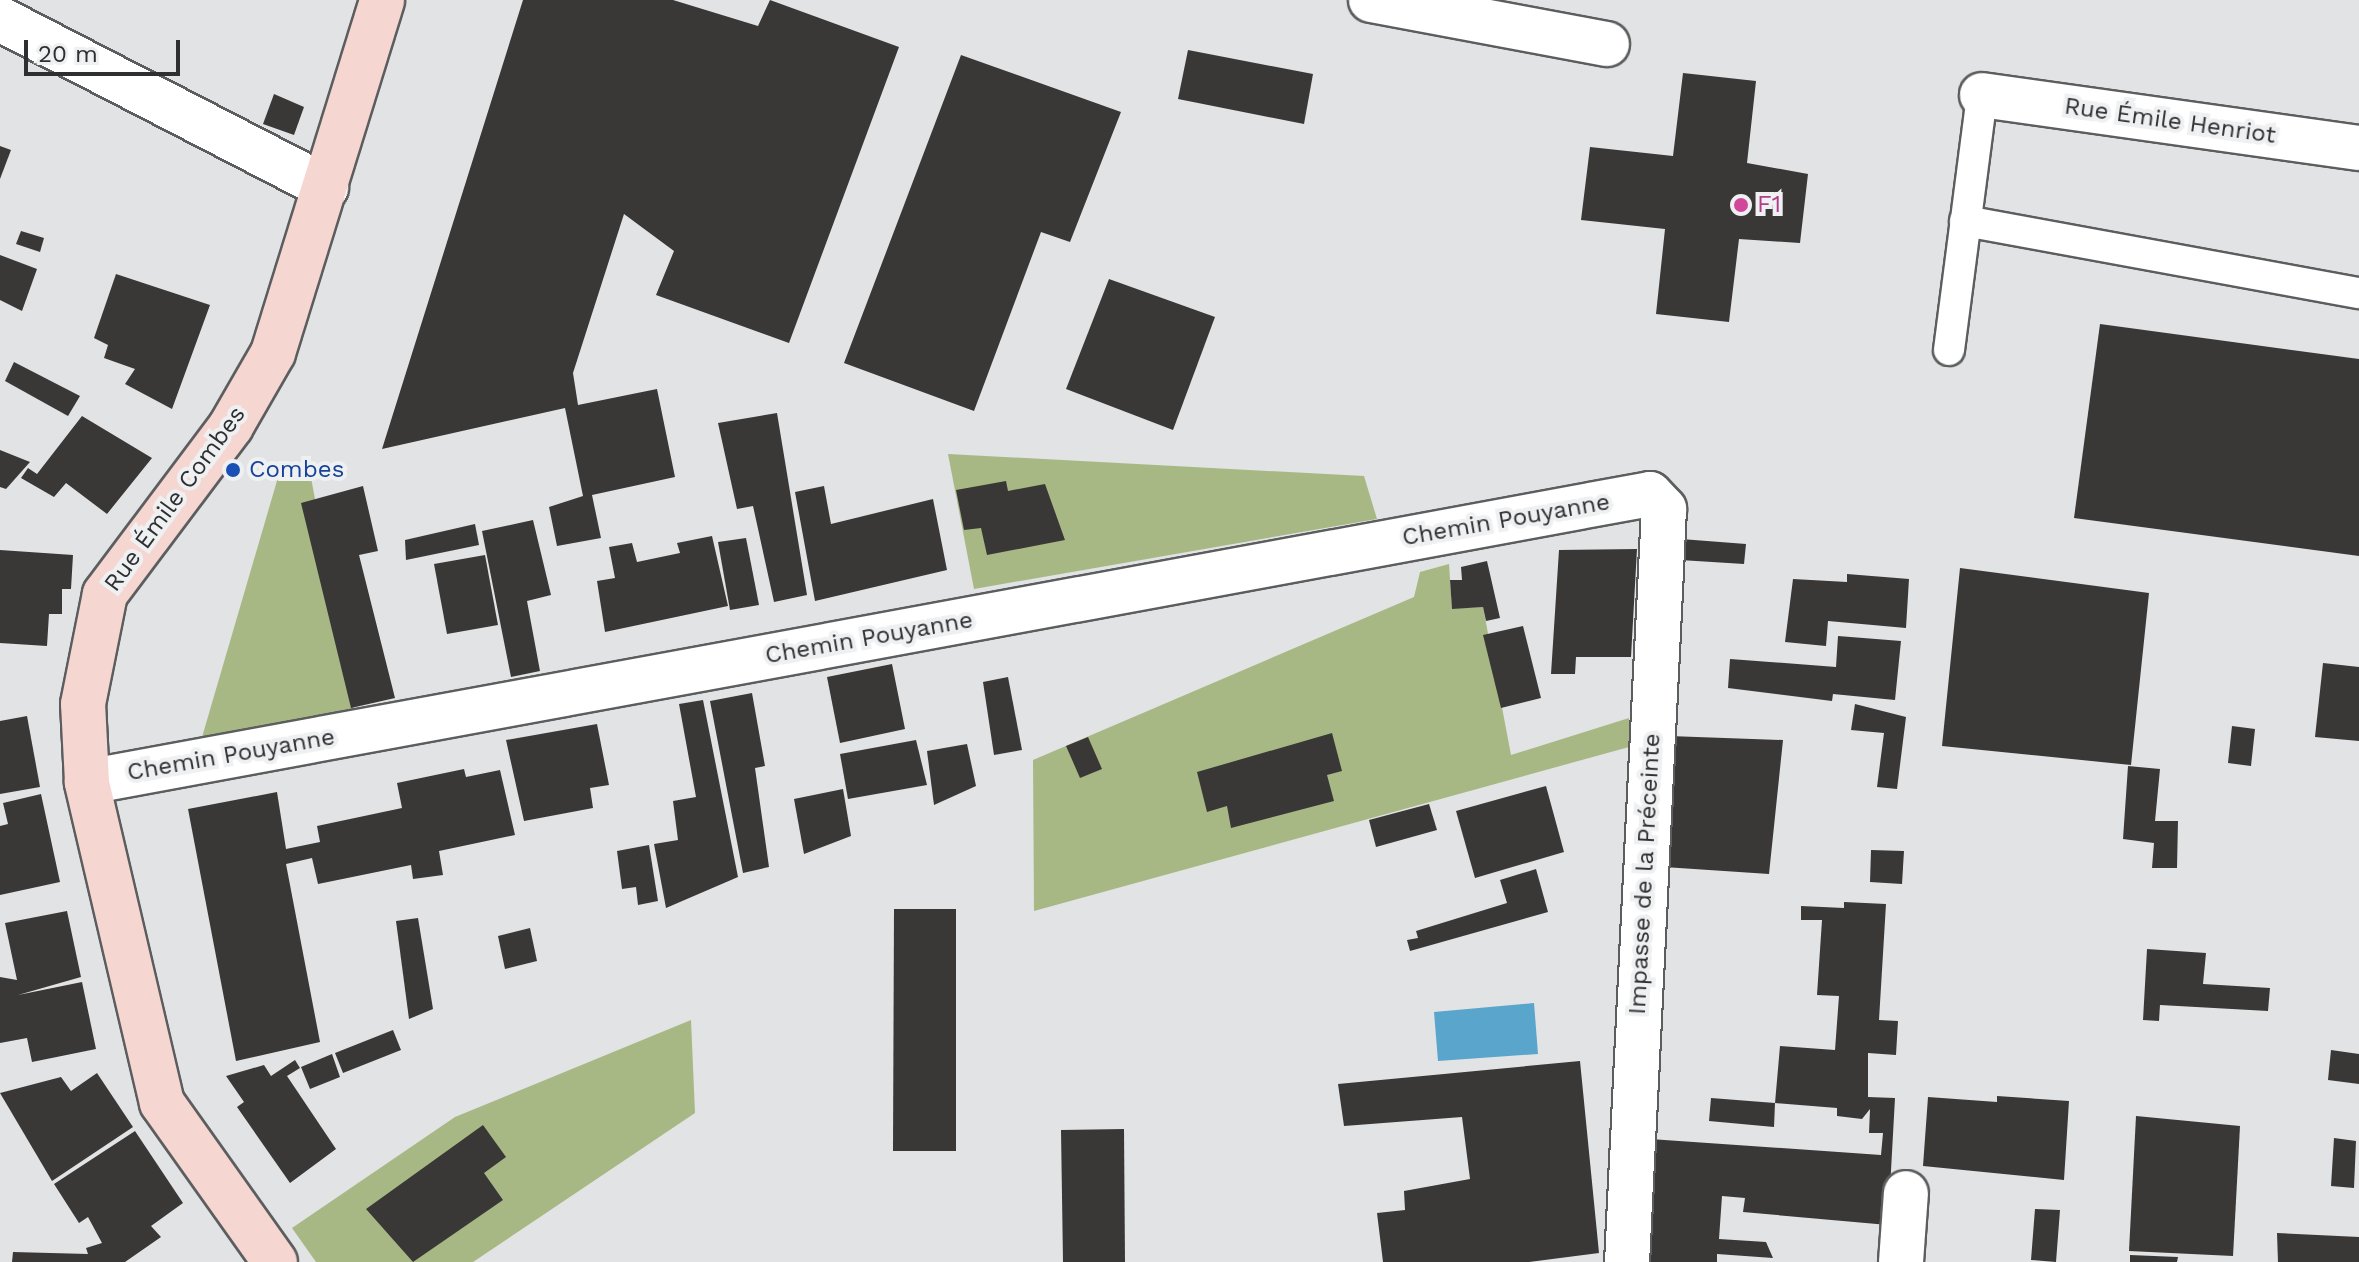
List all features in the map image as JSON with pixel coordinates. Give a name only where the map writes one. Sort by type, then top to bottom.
[{"type":"street","name":"Rue Émile Combes","points":[[275,1262],[162,1103],[87,782],[83,704],[105,594],[231,426],[273,353],[382,0]]},
{"type":"street","points":[[1371,0],[1607,44]]},
{"type":"street","points":[[0,19],[326,187]]},
{"type":"street","name":"Rue Émile Henriot","points":[[1982,95],[2359,148]]},
{"type":"street","name":"Chemin Pouyanne","points":[[87,782],[1650,494]]},
{"type":"street","name":"Impasse de la Préceinte","points":[[1627,1262],[1664,509],[1650,494]]},
{"type":"street","points":[[1901,1262],[1906,1193]]},
{"type":"lane","points":[[1949,350],[1982,95]]},
{"type":"lane","points":[[1965,221],[2359,293]]},
{"type":"green space","points":[[948,454],[1364,476],[1377,519],[974,589]]},
{"type":"green space","points":[[309,467],[355,713],[200,744],[279,474]]},
{"type":"green space","points":[[1449,564],[1452,608],[1483,607],[1511,755],[1629,718],[1629,747],[1034,911],[1033,760],[1414,597],[1420,572]]},
{"type":"green space","points":[[691,1020],[695,1113],[473,1262],[316,1262],[292,1228],[455,1117]]},
{"type":"water","points":[[1534,1003],[1538,1054],[1438,1061],[1434,1012]]},
{"type":"building","points":[[523,0],[673,0],[758,26],[770,0],[899,47],[789,343],[656,295],[674,251],[624,214],[573,373],[578,405],[657,389],[675,477],[592,495],[601,538],[557,546],[549,507],[583,496],[565,408],[382,449]]},
{"type":"building","points":[[1188,50],[1313,74],[1304,124],[1178,99]]},
{"type":"building","points":[[961,55],[1121,112],[1070,242],[1041,232],[974,411],[844,363]]},
{"type":"building","points":[[1683,73],[1756,81],[1747,163],[1808,174],[1800,243],[1739,239],[1729,322],[1656,314],[1665,229],[1581,220],[1590,147],[1673,156]]},
{"type":"building","points":[[274,94],[304,107],[294,135],[263,124]]},
{"type":"building","points":[[0,146],[11,150],[0,179]]},
{"type":"building","points":[[21,231],[44,238],[40,252],[16,244]]},
{"type":"building","points":[[0,255],[37,269],[22,311],[0,300]]},
{"type":"building","points":[[116,274],[210,305],[172,409],[125,384],[135,369],[104,358],[108,345],[94,338]]},
{"type":"building","points":[[1109,279],[1215,317],[1173,430],[1066,389]]},
{"type":"building","points":[[2100,324],[2359,359],[2359,556],[2074,518]]},
{"type":"building","points":[[14,362],[80,396],[68,416],[5,381]]},
{"type":"building","points":[[777,413],[807,595],[774,602],[753,506],[737,509],[718,423]]},
{"type":"building","points":[[82,416],[152,458],[107,514],[66,483],[54,497],[21,478],[28,468],[37,474]]},
{"type":"building","points":[[0,450],[30,462],[6,489],[0,487]]},
{"type":"building","points":[[1006,481],[1008,491],[1045,484],[1065,540],[987,555],[981,528],[964,530],[956,490]]},
{"type":"building","points":[[363,486],[378,551],[359,555],[395,698],[351,708],[301,503]]},
{"type":"building","points":[[824,486],[831,524],[933,499],[947,570],[815,601],[795,492]]},
{"type":"building","points":[[533,520],[551,595],[527,601],[540,671],[511,677],[482,531]]},
{"type":"building","points":[[475,524],[479,545],[406,560],[405,540]]},
{"type":"building","points":[[712,536],[728,606],[605,632],[597,581],[615,578],[609,547],[632,543],[637,562],[680,553],[677,543]]},
{"type":"building","points":[[746,538],[759,605],[730,610],[718,542]]},
{"type":"building","points":[[1681,539],[1746,544],[1744,564],[1680,560]]},
{"type":"building","points":[[1637,549],[1631,657],[1576,657],[1575,674],[1551,674],[1559,550]]},
{"type":"building","points":[[0,550],[73,555],[71,589],[62,589],[62,614],[49,614],[47,646],[0,643]]},
{"type":"building","points":[[485,555],[498,625],[447,634],[434,564]]},
{"type":"building","points":[[1487,561],[1500,618],[1486,621],[1483,607],[1452,609],[1450,580],[1462,580],[1461,567]]},
{"type":"building","points":[[1960,568],[2149,593],[2131,765],[1942,746]]},
{"type":"building","points":[[1847,574],[1909,579],[1906,628],[1828,621],[1826,646],[1785,642],[1793,579],[1847,582]]},
{"type":"building","points":[[1523,626],[1541,698],[1501,708],[1483,635]]},
{"type":"building","points":[[1838,636],[1901,641],[1895,700],[1833,694],[1832,701],[1728,688],[1730,659],[1836,667]]},
{"type":"building","points":[[2323,663],[2359,667],[2359,741],[2315,737]]},
{"type":"building","points":[[892,664],[905,729],[840,743],[827,677]]},
{"type":"building","points":[[1008,677],[1022,750],[994,755],[983,682]]},
{"type":"building","points":[[752,693],[765,766],[755,768],[769,867],[743,873],[710,701]]},
{"type":"building","points":[[703,700],[738,877],[666,908],[654,844],[678,840],[673,801],[696,797],[679,704]]},
{"type":"building","points":[[1855,704],[1906,717],[1897,789],[1877,787],[1884,733],[1851,730]]},
{"type":"building","points":[[27,716],[40,787],[0,794],[0,721]]},
{"type":"building","points":[[597,724],[609,785],[590,788],[593,808],[524,821],[506,740]]},
{"type":"building","points":[[2232,726],[2255,729],[2251,766],[2228,763]]},
{"type":"building","points":[[1332,733],[1342,771],[1327,775],[1334,801],[1231,828],[1227,806],[1207,812],[1197,772]]},
{"type":"building","points":[[1669,736],[1783,740],[1769,874],[1664,867]]},
{"type":"building","points":[[1088,737],[1102,769],[1080,778],[1066,746]]},
{"type":"building","points":[[916,740],[927,785],[848,799],[840,754]]},
{"type":"building","points":[[967,744],[976,786],[934,805],[927,751]]},
{"type":"building","points":[[2128,766],[2160,769],[2155,821],[2178,821],[2177,868],[2152,868],[2154,843],[2123,839]]},
{"type":"building","points":[[464,769],[466,777],[500,770],[515,835],[439,851],[443,875],[413,879],[411,865],[318,884],[312,858],[286,864],[320,1042],[236,1061],[188,809],[277,792],[286,849],[320,842],[317,826],[402,808],[397,783]]},
{"type":"building","points":[[1546,786],[1564,852],[1475,878],[1456,811]]},
{"type":"building","points":[[843,789],[851,836],[804,854],[794,799]]},
{"type":"building","points":[[41,794],[60,882],[0,895],[0,826],[8,824],[3,803]]},
{"type":"building","points":[[1429,804],[1437,830],[1376,847],[1369,820]]},
{"type":"building","points":[[649,845],[658,901],[638,905],[636,887],[622,889],[617,851]]},
{"type":"building","points":[[1871,850],[1904,851],[1902,884],[1870,882]]},
{"type":"building","points":[[1536,869],[1548,912],[1410,951],[1407,940],[1418,938],[1416,931],[1507,903],[1500,880]]},
{"type":"building","points":[[1844,902],[1886,904],[1879,1020],[1898,1021],[1896,1055],[1868,1053],[1868,1097],[1895,1098],[1888,1225],[1743,1212],[1745,1198],[1722,1196],[1719,1239],[1766,1242],[1773,1258],[1717,1254],[1717,1262],[1644,1262],[1650,1139],[1881,1155],[1883,1133],[1869,1133],[1870,1109],[1862,1119],[1837,1116],[1837,1108],[1775,1103],[1780,1046],[1835,1050],[1839,996],[1817,995],[1822,920],[1801,920],[1801,906],[1844,908]]},
{"type":"building","points":[[894,909],[956,909],[956,1151],[893,1151]]},
{"type":"building","points":[[67,911],[81,977],[18,995],[82,982],[96,1049],[32,1062],[27,1038],[0,1043],[0,977],[17,980],[5,923]]},
{"type":"building","points":[[418,918],[433,1009],[409,1019],[396,921]]},
{"type":"building","points":[[530,928],[537,961],[505,969],[498,936]]},
{"type":"building","points":[[2147,949],[2206,953],[2203,984],[2270,988],[2268,1011],[2160,1005],[2159,1021],[2143,1020]]},
{"type":"building","points":[[393,1030],[401,1050],[343,1073],[335,1053]]},
{"type":"building","points":[[2331,1050],[2359,1054],[2359,1084],[2328,1080]]},
{"type":"building","points":[[332,1054],[340,1077],[310,1089],[301,1067]]},
{"type":"building","points":[[295,1060],[300,1068],[287,1076],[336,1149],[290,1183],[237,1107],[244,1102],[226,1076],[264,1065],[271,1076]]},
{"type":"building","points":[[1580,1061],[1599,1253],[1529,1262],[1383,1262],[1377,1213],[1405,1210],[1404,1191],[1470,1179],[1462,1117],[1344,1126],[1338,1084]]},
{"type":"building","points":[[97,1073],[133,1127],[52,1181],[0,1093],[61,1077],[71,1091]]},
{"type":"building","points":[[1997,1096],[2069,1101],[2064,1180],[1923,1166],[1928,1097],[1997,1102]]},
{"type":"building","points":[[1711,1098],[1775,1103],[1774,1127],[1709,1121]]},
{"type":"building","points":[[2136,1116],[2240,1126],[2233,1256],[2129,1251]]},
{"type":"building","points":[[483,1125],[506,1157],[484,1173],[503,1200],[413,1262],[366,1209]]},
{"type":"building","points":[[1124,1129],[1125,1262],[1063,1262],[1061,1130]]},
{"type":"building","points":[[135,1131],[183,1203],[151,1226],[161,1237],[125,1262],[12,1262],[13,1252],[88,1254],[86,1248],[102,1243],[88,1217],[79,1223],[54,1184]]},
{"type":"building","points":[[2334,1138],[2356,1141],[2354,1188],[2331,1186]]},
{"type":"building","points":[[2035,1209],[2060,1210],[2056,1262],[2031,1260]]},
{"type":"building","points":[[2277,1233],[2359,1237],[2359,1262],[2278,1262]]},
{"type":"building","points":[[2130,1255],[2178,1257],[2177,1262],[2130,1262]]},
{"type":"place","name":"F1","points":[[1741,205]]},
{"type":"place","name":"Combes","points":[[233,470]]}]
